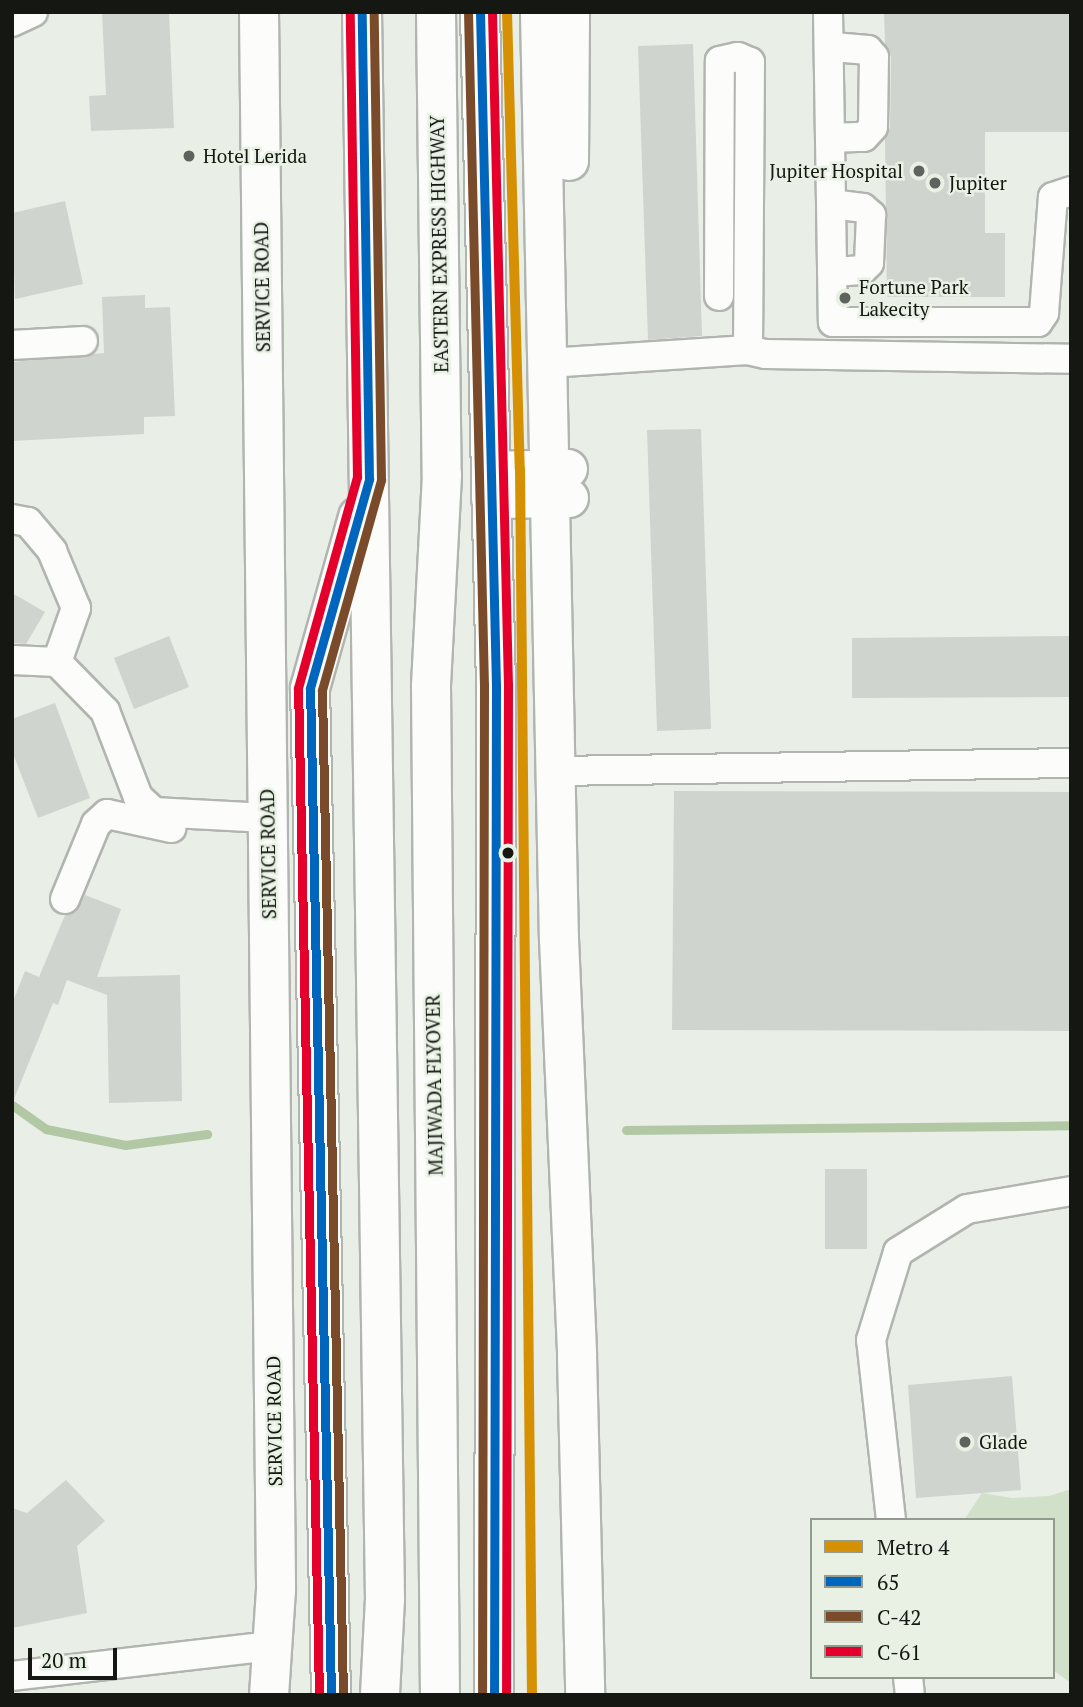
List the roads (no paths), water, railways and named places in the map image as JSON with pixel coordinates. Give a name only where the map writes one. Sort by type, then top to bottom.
[{"type":"main road","name":"SERVICE ROAD","points":[[259,12],[276,1590],[269,1695]]},
{"type":"main road","points":[[362,12],[385,1599],[380,1695]]},
{"type":"main road","name":"EASTERN EXPRESS HIGHWAY","points":[[436,12],[442,475]]},
{"type":"main road","points":[[480,12],[496,685],[494,1695]]},
{"type":"main road","points":[[540,12],[558,363]]},
{"type":"main road","points":[[570,12],[558,363],[559,484],[567,771],[589,1162],[572,1196],[585,1695]]},
{"type":"main road","name":"MAJIWADA FLYOVER","points":[[440,1695],[431,686],[442,475]]},
{"type":"main road","points":[[331,1695],[310,688],[369,479]]},
{"type":"main road","points":[[491,485],[559,484]]},
{"type":"street","points":[[12,22],[33,12]]},
{"type":"street","points":[[828,12],[833,322],[1038,322],[1044,313],[1053,197],[1071,191]]},
{"type":"street","points":[[830,47],[868,50],[874,57],[873,127],[864,136],[830,138]]},
{"type":"street","points":[[719,296],[720,61],[738,57],[750,62],[748,350]]},
{"type":"street","points":[[831,204],[863,208],[870,215],[869,263],[862,270],[832,272]]},
{"type":"street","points":[[12,345],[83,341]]},
{"type":"street","points":[[558,363],[748,350],[766,354],[1071,359]]},
{"type":"street","points":[[12,519],[28,522],[52,551],[76,608],[57,662]]},
{"type":"street","points":[[12,660],[57,662],[105,711],[138,797],[154,812],[267,828]]},
{"type":"street","points":[[567,771],[1071,763]]},
{"type":"street","points":[[65,899],[96,824],[107,814],[195,834],[267,828]]},
{"type":"street","points":[[891,1518],[871,1340],[898,1252],[967,1209],[1071,1191]]},
{"type":"street","points":[[12,1676],[272,1646]]},
{"type":"waterway","points":[[12,1105],[46,1129],[125,1145],[207,1134]]},
{"type":"waterway","points":[[626,1130],[1071,1125]]},
{"type":"metro line","name":"4","points":[[507,12],[520,469],[532,1695]]},
{"type":"place","name":"Hotel Lerida","points":[[189,156]]},
{"type":"place","name":"Jupiter Hospital","points":[[919,171]]},
{"type":"place","name":"Jupiter","points":[[935,183]]},
{"type":"place","name":"Fortune Park Lakecity","points":[[845,298]]},
{"type":"place","name":"Glade","points":[[965,1442]]}]
